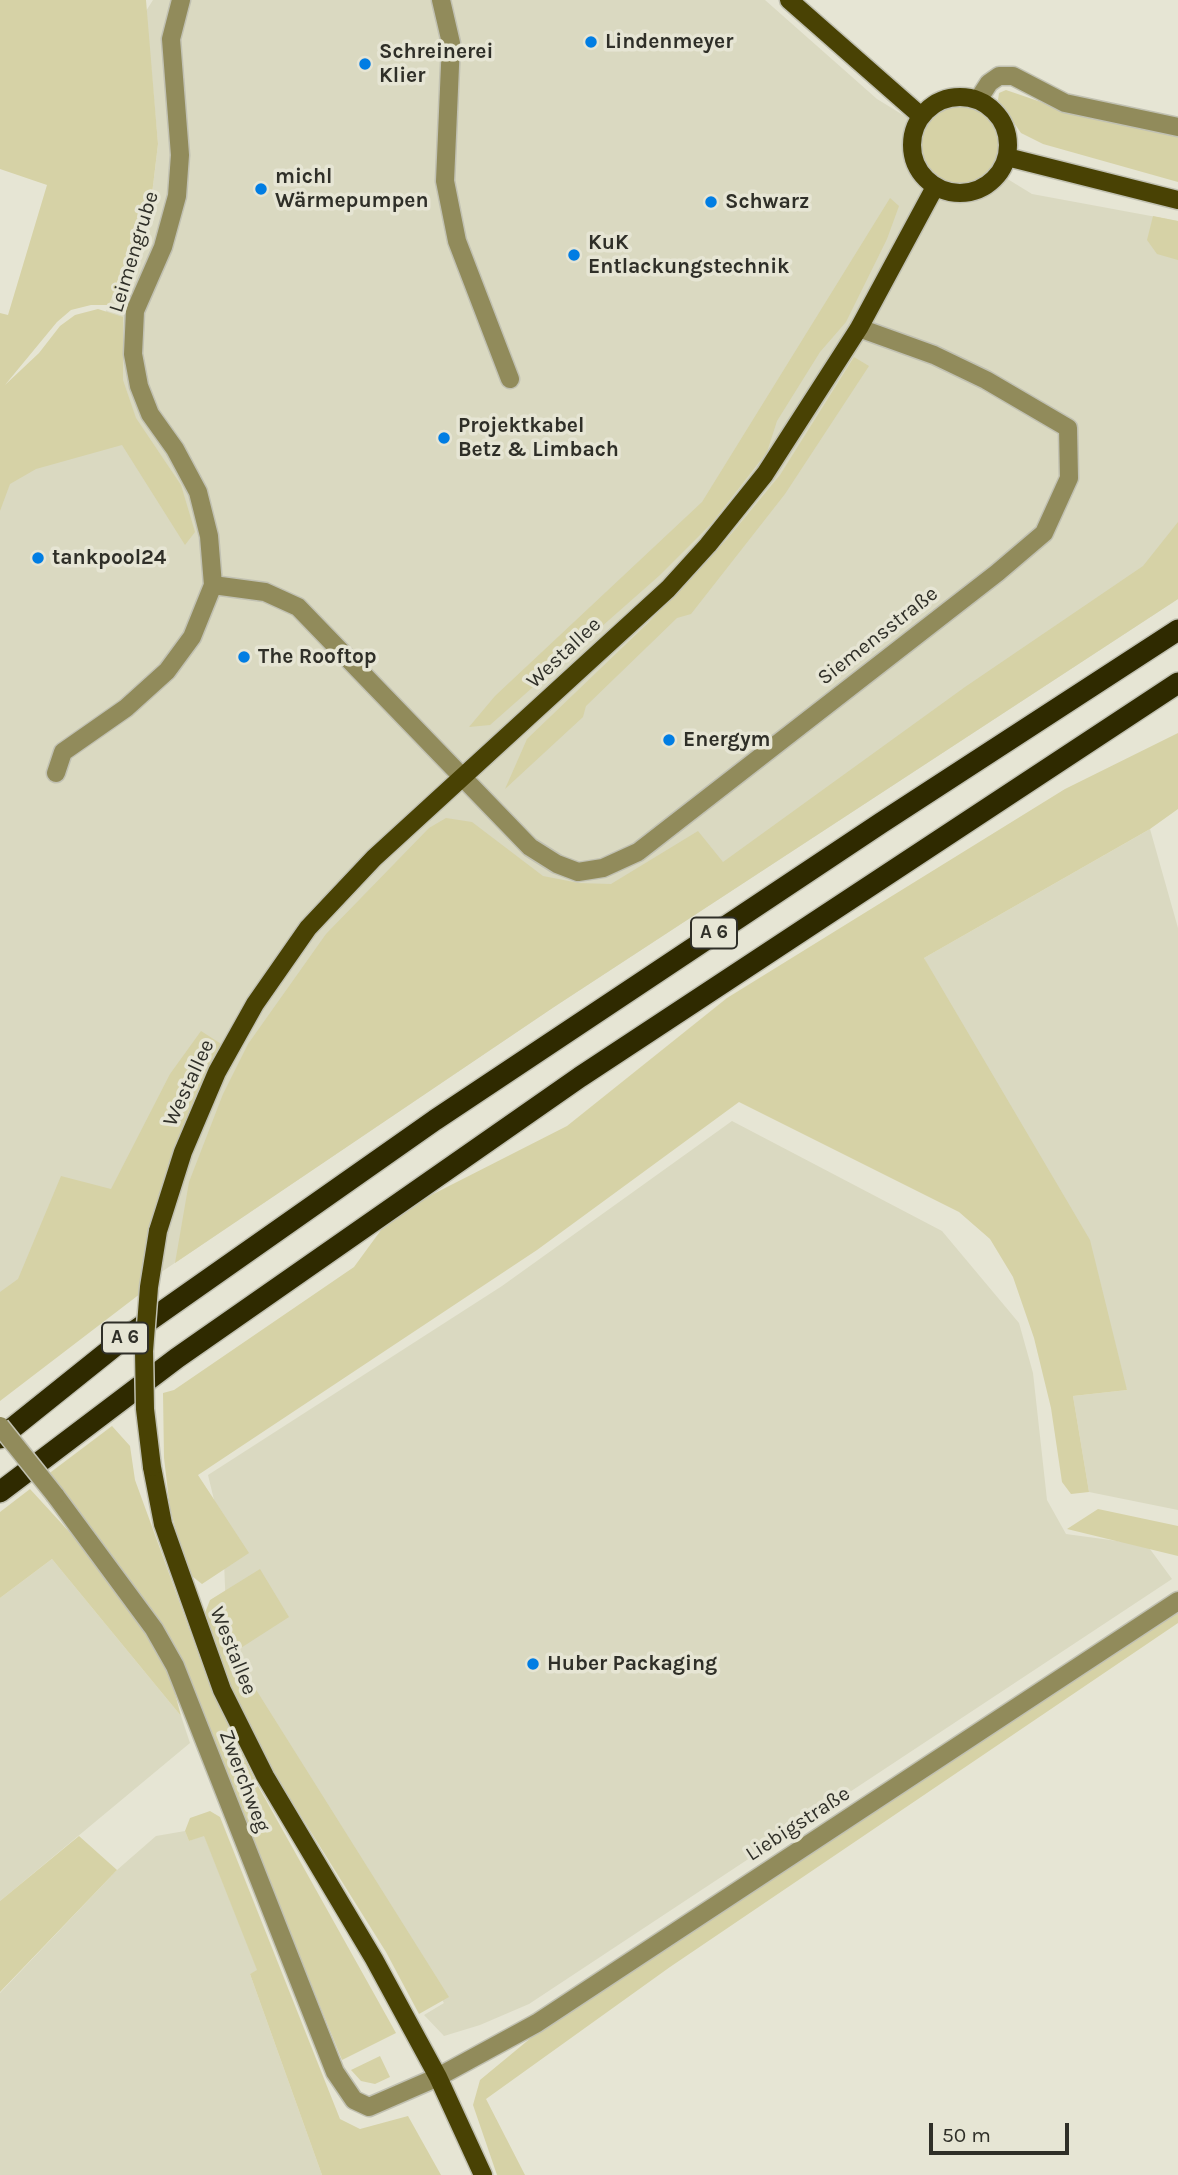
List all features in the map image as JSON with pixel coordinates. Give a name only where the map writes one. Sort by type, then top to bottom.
[{"type":"highway","name":"A 6","points":[[0,1438],[126,1337],[435,1119],[847,845],[1178,630]]},
{"type":"highway","name":"A 6","points":[[0,1492],[177,1358],[580,1077],[1178,683]]},
{"type":"highway","points":[[1140,709],[1178,703]]},
{"type":"main road","points":[[789,0],[921,116]]},
{"type":"main road","points":[[960,97],[978,100],[993,110],[1004,123],[1009,140],[1007,157],[999,174],[979,190],[961,194],[935,187],[919,172],[912,150],[914,131],[921,116],[942,100],[960,97]]},
{"type":"main road","points":[[1007,157],[1178,200]]},
{"type":"main road","name":"Westallee","points":[[483,2175],[438,2077],[374,1959],[265,1776],[222,1690],[163,1524],[145,1409],[144,1351],[149,1287],[158,1231],[183,1152],[216,1072],[255,1004],[308,928],[374,858],[668,589],[708,545],[765,474],[859,328],[935,187]]},
{"type":"street","name":"Leimengrube","points":[[56,773],[63,752],[126,708],[166,671],[192,637],[213,585],[209,536],[198,492],[175,449],[150,414],[139,386],[133,354],[135,311],[163,247],[177,196],[180,155],[171,40],[181,0]]},
{"type":"street","points":[[440,0],[451,43],[444,181],[457,241],[510,379]]},
{"type":"street","points":[[978,100],[989,83],[999,76],[1013,76],[1065,103],[1178,127]]},
{"type":"street","name":"Siemensstraße","points":[[463,778],[530,846],[557,864],[578,872],[603,868],[638,852],[997,573],[1044,533],[1069,478],[1068,428],[986,380],[934,355],[859,328]]},
{"type":"street","points":[[213,585],[265,592],[299,607],[463,778]]},
{"type":"street","name":"Zwerchweg","points":[[0,1426],[55,1495],[154,1629],[175,1665],[335,2072],[354,2099],[369,2107],[438,2077]]},
{"type":"street","name":"Liebigstraße","points":[[438,2077],[537,2023],[1178,1601]]},
{"type":"shaded area","points":[[0,0],[146,0],[158,144],[152,194],[109,305],[91,305],[71,310],[57,322],[5,385],[39,353],[60,326],[75,315],[98,309],[123,317],[123,380],[136,418],[181,485],[195,532],[185,545],[122,445],[36,469],[10,484],[0,511],[0,313],[8,315],[47,185],[0,169]]},
{"type":"shaded area","points":[[153,0],[765,0],[877,99],[1032,194],[1178,221],[1178,599],[554,1007],[111,1306],[0,1396],[0,468],[64,396],[109,305],[152,194],[158,144],[146,11]]},
{"type":"shaded area","points":[[1006,90],[1082,116],[1178,132],[1178,182],[1043,144],[1021,133],[998,100],[999,93]]},
{"type":"shaded area","points":[[960,97],[979,100],[994,111],[1005,126],[1008,145],[1005,164],[994,179],[979,190],[960,193],[941,190],[926,179],[915,164],[912,145],[915,126],[926,111],[941,100]]},
{"type":"shaded area","points":[[890,198],[899,206],[887,239],[846,322],[820,352],[777,421],[767,452],[712,523],[660,575],[490,725],[469,727],[495,696],[702,502]]},
{"type":"shaded area","points":[[1153,216],[1178,221],[1178,260],[1157,254],[1147,240]]},
{"type":"shaded area","points":[[854,357],[869,366],[785,494],[691,614],[677,618],[586,706],[583,717],[505,789],[527,739],[648,623],[728,538],[780,475]]},
{"type":"shaded area","points":[[1178,522],[1178,599],[554,1007],[175,1263],[189,1182],[223,1094],[248,1044],[326,934],[429,828],[446,818],[472,822],[543,876],[579,883],[611,884],[698,831],[723,862],[965,687],[1143,566]]},
{"type":"shaded area","points":[[1178,733],[1178,809],[1150,829],[924,958],[1090,1240],[1127,1390],[1073,1396],[1089,1492],[1071,1494],[1062,1482],[1051,1408],[1034,1338],[1013,1277],[990,1239],[959,1212],[739,1102],[537,1250],[198,1475],[249,1553],[202,1584],[188,1573],[170,1509],[164,1458],[163,1393],[174,1390],[354,1267],[392,1215],[567,1126],[727,998],[1065,789]]},
{"type":"shaded area","points":[[1150,829],[1178,928],[1178,1510],[1089,1492],[1073,1396],[1127,1390],[924,958]]},
{"type":"shaded area","points":[[201,1031],[229,1049],[217,1072],[149,1287],[0,1401],[0,1292],[18,1279],[61,1176],[111,1189],[170,1074]]},
{"type":"shaded area","points":[[732,1121],[942,1231],[1019,1323],[1033,1373],[1047,1500],[1066,1534],[1147,1545],[1172,1579],[529,2004],[480,2025],[444,2036],[424,2015],[444,2003],[228,1659],[223,1537],[208,1475],[502,1286]]},
{"type":"shaded area","points":[[112,1426],[130,1446],[135,1480],[213,1694],[258,1786],[396,2033],[342,2060],[179,1660],[47,1475]]},
{"type":"shaded area","points":[[30,1489],[73,1536],[146,1630],[168,1667],[181,1716],[52,1559],[0,1598],[0,1512]]},
{"type":"shaded area","points":[[1098,1509],[1178,1526],[1178,1556],[1067,1529]]},
{"type":"shaded area","points":[[52,1559],[181,1716],[190,1743],[0,1901],[0,1598]]},
{"type":"shaded area","points":[[260,1569],[289,1617],[233,1653],[449,1997],[419,2014],[386,1952],[274,1773],[231,1686],[203,1618],[210,1600]]},
{"type":"shaded area","points":[[1178,1611],[1178,1623],[670,1967],[486,2099],[525,2175],[497,2175],[473,2105],[480,2080],[532,2037]]},
{"type":"shaded area","points":[[210,1811],[220,1817],[340,2119],[360,2129],[408,2116],[441,2175],[322,2175],[250,1974],[257,1970],[204,1836],[189,1841],[185,1831],[190,1818]]},
{"type":"shaded area","points":[[185,1831],[189,1841],[204,1835],[258,1971],[250,1974],[322,2175],[0,2175],[0,1993],[117,1870],[156,1836]]},
{"type":"shaded area","points":[[79,1836],[117,1870],[0,1992],[0,1901]]},
{"type":"shaded area","points":[[380,2056],[390,2077],[375,2084],[361,2081],[351,2070]]},
{"type":"place","name":"Lindenmeyer","points":[[591,42]]},
{"type":"place","name":"Schreinerei Klier","points":[[365,64]]},
{"type":"place","name":"michl Wärmepumpen","points":[[261,189]]},
{"type":"place","name":"Schwarz","points":[[711,202]]},
{"type":"place","name":"KuK Entlackungstechnik","points":[[574,255]]},
{"type":"place","name":"Projektkabel Betz & Limbach","points":[[444,438]]},
{"type":"place","name":"tankpool24","points":[[38,558]]},
{"type":"place","name":"The Rooftop","points":[[244,657]]},
{"type":"place","name":"Energym","points":[[669,740]]},
{"type":"place","name":"Huber Packaging","points":[[533,1664]]}]
